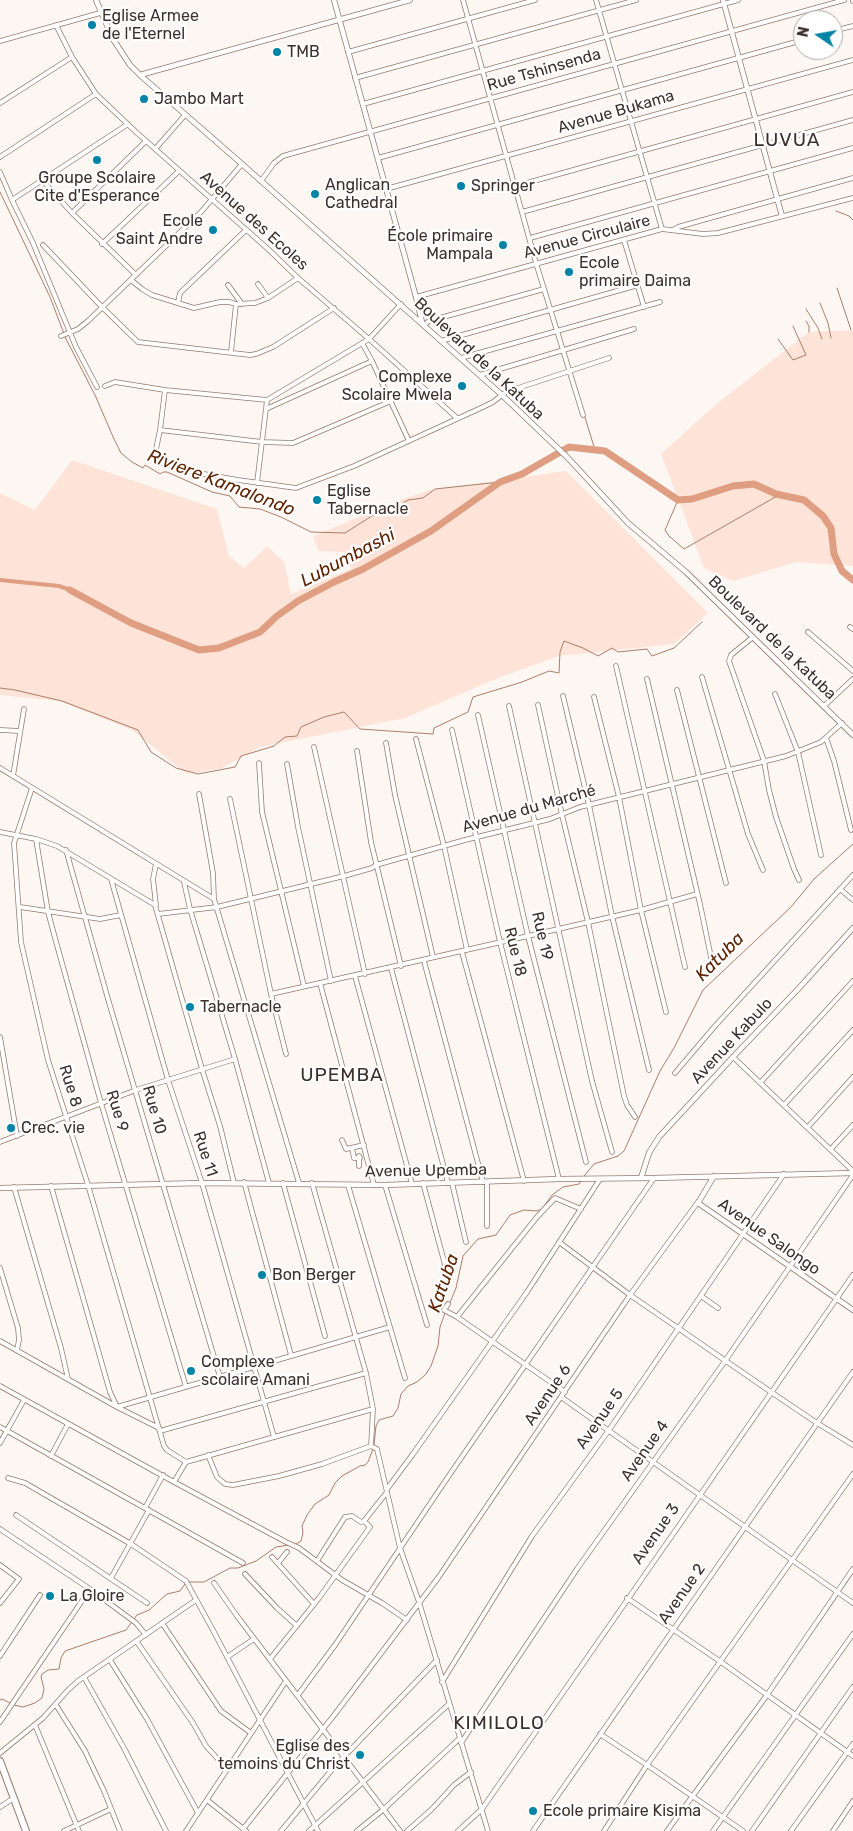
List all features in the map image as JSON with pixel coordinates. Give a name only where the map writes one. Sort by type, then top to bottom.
[{"type":"highway","points":[[0,1761],[26,1831]]},
{"type":"street","name":"Boulevard de la Katuba","points":[[96,0],[100,13],[122,55],[140,75],[502,395],[568,458],[628,523],[686,572],[853,735]]},
{"type":"street","points":[[334,0],[423,324],[544,289]]},
{"type":"street","points":[[140,75],[410,0]]},
{"type":"street","points":[[463,0],[499,124],[536,263],[583,415]]},
{"type":"street","points":[[348,52],[534,0]]},
{"type":"street","points":[[596,0],[662,230]]},
{"type":"street","points":[[355,78],[636,0]]},
{"type":"street","points":[[363,104],[606,38],[723,2],[738,0]]},
{"type":"street","name":"Rue Tshinsenda","points":[[261,181],[274,163],[283,156],[844,0]]},
{"type":"street","points":[[723,2],[782,216]]},
{"type":"street","points":[[0,41],[100,13]]},
{"type":"street","name":"Avenue des Ecoles","points":[[56,25],[72,57],[96,94],[298,278],[370,339],[457,418]]},
{"type":"street","points":[[378,158],[793,43]]},
{"type":"street","points":[[0,102],[72,57]]},
{"type":"street","name":"Avenue Bukama","points":[[386,189],[853,60]]},
{"type":"street","points":[[516,186],[639,150],[853,92]]},
{"type":"street","points":[[0,157],[96,94]]},
{"type":"street","points":[[156,148],[184,114]]},
{"type":"street","points":[[522,212],[853,120]]},
{"type":"street","points":[[12,200],[128,124]]},
{"type":"street","points":[[72,213],[146,141]]},
{"type":"street","points":[[530,238],[853,148]]},
{"type":"street","points":[[61,336],[78,329],[88,321],[212,200],[242,164]]},
{"type":"street","points":[[102,244],[180,171]]},
{"type":"street","points":[[0,172],[32,240],[85,366],[97,387]]},
{"type":"street","points":[[672,230],[853,178]]},
{"type":"street","points":[[43,181],[102,244],[136,275]]},
{"type":"street","name":"Avenue Circulaire","points":[[416,297],[662,230],[718,234],[853,198]]},
{"type":"street","points":[[178,303],[180,293],[246,230]]},
{"type":"street","points":[[624,240],[644,307]]},
{"type":"street","points":[[43,245],[138,342],[250,355],[274,347],[334,308]]},
{"type":"street","points":[[131,280],[152,294],[194,308],[220,302],[236,304],[255,303],[268,298],[298,278]]},
{"type":"street","points":[[258,284],[268,298]]},
{"type":"street","points":[[228,285],[242,304]]},
{"type":"street","points":[[441,341],[638,285]]},
{"type":"street","points":[[461,358],[660,302]]},
{"type":"street","points":[[231,352],[236,304]]},
{"type":"street","points":[[105,386],[115,382],[165,390],[267,400],[370,339],[401,304]]},
{"type":"street","points":[[480,375],[634,329]]},
{"type":"street","points":[[362,343],[409,441]]},
{"type":"street","points":[[165,390],[154,458],[156,462],[198,473],[290,488],[300,487],[354,466],[494,402],[506,392],[609,358]]},
{"type":"street","points":[[266,409],[372,361]]},
{"type":"street","points":[[257,482],[267,400]]},
{"type":"street","points":[[160,430],[293,444],[390,401]]},
{"type":"street","points":[[808,632],[853,671]]},
{"type":"street","points":[[753,638],[731,655],[729,661],[764,761],[776,818],[799,880]]},
{"type":"street","points":[[616,666],[685,967]]},
{"type":"street","points":[[702,677],[748,834],[763,870]]},
{"type":"street","points":[[647,679],[712,962]]},
{"type":"street","points":[[824,706],[853,679]]},
{"type":"street","points":[[677,690],[726,882]]},
{"type":"street","points":[[775,694],[798,752],[822,855]]},
{"type":"street","points":[[563,696],[589,805],[612,916],[649,1070]]},
{"type":"street","points":[[594,697],[619,797],[641,910],[666,1012]]},
{"type":"street","points":[[538,705],[588,922],[624,1096],[627,1105],[635,1117]]},
{"type":"street","points":[[508,706],[592,1081],[612,1152]]},
{"type":"street","points":[[13,776],[24,709]]},
{"type":"street","name":"Rue 19","points":[[478,715],[506,831],[528,936],[586,1162]]},
{"type":"street","name":"Avenue du Marché","points":[[158,914],[216,907],[251,900],[344,876],[444,846],[534,824],[589,805],[798,752],[826,738],[842,724]]},
{"type":"street","points":[[0,730],[20,730]]},
{"type":"street","name":"Rue 18","points":[[452,730],[500,942],[560,1179]]},
{"type":"street","points":[[826,738],[834,761],[851,830]]},
{"type":"street","points":[[416,739],[444,846],[467,950]]},
{"type":"street","points":[[386,744],[433,957]]},
{"type":"street","points":[[314,747],[365,974]]},
{"type":"street","points":[[357,751],[376,865],[401,966]]},
{"type":"street","points":[[259,763],[262,812],[304,986]]},
{"type":"street","points":[[286,764],[331,981]]},
{"type":"street","points":[[0,768],[214,899]]},
{"type":"street","name":"Rue 8","points":[[32,788],[28,806],[14,843],[22,942],[26,964],[48,1060],[88,1186],[159,1430],[166,1449],[186,1462]]},
{"type":"street","points":[[199,794],[216,907],[298,1183]]},
{"type":"street","points":[[230,798],[271,994],[286,1054]]},
{"type":"street","points":[[0,832],[36,839],[66,850],[150,901],[156,908]]},
{"type":"street","name":"Rue 9","points":[[36,839],[48,912],[101,1103],[186,1387]]},
{"type":"street","name":"Rue 10","points":[[66,850],[220,1377]]},
{"type":"street","points":[[156,864],[153,875],[156,908],[220,1126],[234,1182]]},
{"type":"street","points":[[675,1073],[722,1018],[853,876]]},
{"type":"street","name":"Rue 11","points":[[111,879],[168,1080],[202,1183],[274,1437]]},
{"type":"street","points":[[184,882],[190,910],[235,1059],[269,1183]]},
{"type":"street","points":[[840,889],[853,900]]},
{"type":"street","points":[[271,994],[641,910],[697,894]]},
{"type":"street","points":[[20,907],[100,919],[121,915]]},
{"type":"street","name":"Avenue Kabulo","points":[[641,1178],[653,1145],[853,928]]},
{"type":"street","points":[[462,952],[524,1181]]},
{"type":"street","points":[[424,960],[485,1182],[487,1226]]},
{"type":"street","points":[[391,968],[466,1242]]},
{"type":"street","points":[[355,976],[412,1184]]},
{"type":"street","points":[[760,1083],[853,981]]},
{"type":"street","points":[[320,984],[374,1185]]},
{"type":"street","points":[[784,1105],[853,1030]]},
{"type":"street","points":[[0,1037],[17,1136]]},
{"type":"street","points":[[733,1057],[831,1149],[853,1173]]},
{"type":"street","points":[[0,1142],[136,1090],[235,1059]]},
{"type":"street","points":[[808,1127],[853,1077]]},
{"type":"street","points":[[831,1149],[853,1125]]},
{"type":"street","points":[[342,1140],[346,1149],[364,1145]]},
{"type":"street","points":[[352,1148],[354,1158],[359,1157],[359,1166]]},
{"type":"street","name":"Avenue Upemba","points":[[0,1188],[234,1182],[385,1185],[587,1178],[853,1173]]},
{"type":"street","name":"Avenue 4","points":[[357,1831],[460,1740],[853,1173]]},
{"type":"street","name":"Avenue 5","points":[[442,1682],[532,1536],[609,1430],[784,1174]]},
{"type":"street","name":"Avenue Salongo","points":[[714,1176],[698,1202],[853,1310]]},
{"type":"street","points":[[298,1695],[335,1645],[368,1594],[654,1178]]},
{"type":"street","points":[[364,1521],[492,1341],[600,1179]]},
{"type":"street","points":[[244,1182],[291,1355]]},
{"type":"street","points":[[283,1183],[326,1336]]},
{"type":"street","points":[[312,1183],[366,1373],[373,1409],[374,1447],[378,1450],[400,1548],[419,1602],[488,1831]]},
{"type":"street","points":[[422,1184],[448,1276]]},
{"type":"street","points":[[348,1185],[405,1378]]},
{"type":"street","points":[[385,1185],[427,1325]]},
{"type":"street","points":[[51,1186],[110,1392],[117,1407]]},
{"type":"street","points":[[14,1187],[61,1348],[68,1379]]},
{"type":"street","points":[[456,1317],[537,1217],[555,1198],[581,1209]]},
{"type":"street","name":"Avenue 6","points":[[245,1830],[407,1620],[472,1529],[630,1295],[698,1202]]},
{"type":"street","points":[[559,1242],[630,1295],[816,1423],[853,1445]]},
{"type":"street","points":[[0,1268],[18,1328],[19,1340],[17,1350]]},
{"type":"street","name":"Avenue 3","points":[[458,1831],[482,1809],[699,1494],[853,1275]]},
{"type":"street","points":[[701,1296],[718,1308]]},
{"type":"street","points":[[448,1304],[444,1310],[565,1392]]},
{"type":"street","points":[[117,1407],[390,1327]]},
{"type":"street","points":[[0,1341],[159,1430],[366,1373]]},
{"type":"street","name":"Avenue 2","points":[[533,1831],[853,1372]]},
{"type":"street","points":[[0,1386],[174,1482],[286,1542],[297,1546],[335,1575],[407,1620]]},
{"type":"street","points":[[562,1397],[853,1603]]},
{"type":"street","points":[[0,1443],[24,1400]]},
{"type":"street","points":[[174,1482],[186,1462],[373,1409]]},
{"type":"street","points":[[51,1456],[68,1424]]},
{"type":"street","points":[[0,1428],[243,1563]]},
{"type":"street","points":[[208,1455],[217,1477],[226,1484],[233,1485],[280,1476],[374,1447]]},
{"type":"street","points":[[604,1831],[648,1765],[853,1474]]},
{"type":"street","points":[[145,1508],[163,1476]]},
{"type":"street","points":[[8,1478],[25,1484],[131,1544],[186,1581],[318,1831]]},
{"type":"street","points":[[111,1578],[149,1510]]},
{"type":"street","points":[[16,1515],[146,1603]]},
{"type":"street","points":[[270,1659],[314,1604],[370,1527],[364,1521],[361,1522],[352,1516],[345,1517],[317,1561]]},
{"type":"street","points":[[0,1529],[90,1589],[136,1624],[146,1635]]},
{"type":"street","points":[[278,1564],[287,1552]]},
{"type":"street","points":[[272,1557],[314,1604]]},
{"type":"street","points":[[0,1565],[19,1578],[0,1603]]},
{"type":"street","points":[[666,1831],[767,1695],[853,1569]]},
{"type":"street","points":[[245,1574],[297,1626]]},
{"type":"street","points":[[214,1583],[254,1639],[400,1831]]},
{"type":"street","points":[[0,1722],[90,1589]]},
{"type":"street","points":[[0,1656],[40,1595]]},
{"type":"street","points":[[627,1598],[853,1756]]},
{"type":"street","points":[[0,1753],[35,1725],[68,1690],[84,1677],[196,1600]]},
{"type":"street","points":[[162,1623],[221,1711],[251,1733]]},
{"type":"street","points":[[713,1831],[853,1634]]},
{"type":"street","points":[[227,1657],[254,1639]]},
{"type":"street","points":[[137,1642],[206,1746],[227,1769]]},
{"type":"street","points":[[110,1660],[147,1719],[198,1813]]},
{"type":"street","points":[[281,1831],[344,1756],[437,1660]]},
{"type":"street","points":[[84,1677],[125,1750],[166,1831]]},
{"type":"street","points":[[186,1831],[286,1681]]},
{"type":"street","points":[[752,1831],[853,1687]]},
{"type":"street","points":[[56,1704],[77,1736],[120,1831]]},
{"type":"street","points":[[309,1831],[450,1704]]},
{"type":"street","points":[[35,1725],[79,1831]]},
{"type":"street","points":[[600,1734],[743,1831]]},
{"type":"street","points":[[791,1831],[853,1744]]},
{"type":"street","points":[[407,1831],[432,1809],[454,1785],[471,1772]]},
{"type":"street","points":[[0,1807],[14,1798]]},
{"type":"street","points":[[207,1800],[245,1830]]},
{"type":"street","points":[[833,1831],[853,1801]]},
{"type":"street","points":[[64,1831],[111,1808]]},
{"type":"shaded area","points":[[853,330],[853,566],[796,562],[733,581],[704,568],[661,454],[720,401],[809,332]]},
{"type":"shaded area","points":[[72,460],[217,509],[229,556],[244,568],[267,546],[284,562],[291,594],[351,569],[345,552],[318,551],[313,536],[400,500],[430,490],[566,471],[708,613],[674,644],[559,656],[498,678],[405,718],[260,747],[222,768],[187,774],[132,730],[59,701],[0,695],[0,493],[35,510]]},
{"type":"waterway","name":"Riviere Kamalondo","points":[[0,192],[50,297],[66,339],[95,395],[114,439],[121,453],[132,462],[143,468],[145,465],[160,474],[167,472],[212,492],[230,496],[239,507],[260,509],[311,532],[345,533],[386,507],[398,506],[408,500],[423,498],[435,489],[500,482]]},
{"type":"waterway","points":[[836,211],[849,216],[853,220]]},
{"type":"waterway","points":[[837,288],[851,330]]},
{"type":"waterway","points":[[820,303],[828,323],[831,338]]},
{"type":"waterway","points":[[806,309],[818,328],[822,339]]},
{"type":"waterway","points":[[806,321],[809,326],[809,332]]},
{"type":"waterway","points":[[778,339],[793,360],[806,355],[793,326]]},
{"type":"waterway","points":[[584,414],[595,450]]},
{"type":"waterway","name":"Lubumbashi","points":[[70,590],[131,623],[199,650],[219,648],[260,632],[277,616],[298,601],[363,569],[431,531],[500,482],[522,474],[569,447],[605,451],[678,500],[692,499],[733,486],[754,484],[776,494],[804,500],[823,516],[831,528],[834,554],[842,571],[853,580]]},
{"type":"waterway","points":[[678,500],[665,530],[684,549],[779,495]]},
{"type":"waterway","name":"Lubumbashi","points":[[0,580],[59,586],[70,590]]},
{"type":"waterway","points":[[0,688],[62,701],[138,730],[151,752],[176,768],[198,774],[235,767],[241,756],[274,746],[285,737],[297,736],[301,727],[324,717],[344,712],[360,729],[433,734],[434,728],[468,712],[473,697],[522,682],[549,671],[559,673],[560,652],[564,641],[598,656],[612,648],[618,652],[647,649],[652,656],[674,648],[702,622]]},
{"type":"waterway","name":"Katuba","points":[[584,1176],[594,1164],[618,1156],[624,1151],[660,1071],[674,1048],[703,990],[791,907],[814,879],[853,844]]},
{"type":"waterway","name":"Katuba","points":[[447,1310],[456,1288],[463,1256],[478,1239],[496,1235],[510,1215],[524,1210],[537,1211],[542,1209],[552,1195],[563,1187],[579,1184],[582,1180]]},
{"type":"waterway","name":"Katuba","points":[[374,1445],[376,1426],[379,1420],[393,1416],[398,1408],[401,1394],[408,1386],[417,1382],[426,1374],[431,1366],[438,1346],[440,1327],[445,1313]]},
{"type":"waterway","name":"Katuba","points":[[296,1544],[301,1541],[302,1526],[315,1504],[329,1495],[335,1483],[342,1476],[365,1465],[373,1449]]},
{"type":"waterway","name":"Katuba","points":[[188,1582],[204,1582],[230,1568],[238,1568],[256,1561],[276,1547],[289,1545]]},
{"type":"waterway","name":"Katuba","points":[[134,1619],[137,1615],[149,1610],[167,1594],[180,1591],[185,1584]]},
{"type":"waterway","points":[[14,1705],[23,1707],[35,1703],[42,1698],[44,1689],[42,1674],[48,1670],[59,1669],[61,1658],[65,1651],[126,1630],[132,1622]]},
{"type":"waterway","points":[[0,1700],[2,1699],[10,1703]]},
{"type":"place","name":"Eglise Armee de l'Eternel","points":[[92,25]]},
{"type":"place","name":"TMB","points":[[277,52]]},
{"type":"place","name":"Jambo Mart","points":[[144,99]]},
{"type":"place","name":"Groupe Scolaire Cite d'Esperance","points":[[97,160]]},
{"type":"place","name":"Springer","points":[[461,186]]},
{"type":"place","name":"Anglican Cathedral","points":[[315,194]]},
{"type":"place","name":"Ecole Saint Andre","points":[[213,230]]},
{"type":"place","name":"École primaire Mampala","points":[[503,245]]},
{"type":"place","name":"Ecole primaire Daima","points":[[569,272]]},
{"type":"place","name":"Complexe Scolaire Mwela","points":[[462,386]]},
{"type":"place","name":"Eglise Tabernacle","points":[[317,500]]},
{"type":"place","name":"Tabernacle","points":[[190,1007]]},
{"type":"place","name":"Crec. vie","points":[[11,1128]]},
{"type":"place","name":"Bon Berger","points":[[262,1275]]},
{"type":"place","name":"Complexe scolaire Amani","points":[[191,1371]]},
{"type":"place","name":"La Gloire","points":[[50,1596]]},
{"type":"place","name":"Eglise des temoins du Christ","points":[[360,1755]]},
{"type":"place","name":"Ecole primaire Kisima","points":[[533,1811]]},
{"type":"district","name":"LUVUA","points":[[787,141]]},
{"type":"district","name":"UPEMBA","points":[[342,1076]]},
{"type":"district","name":"KIMILOLO","points":[[499,1724]]}]
